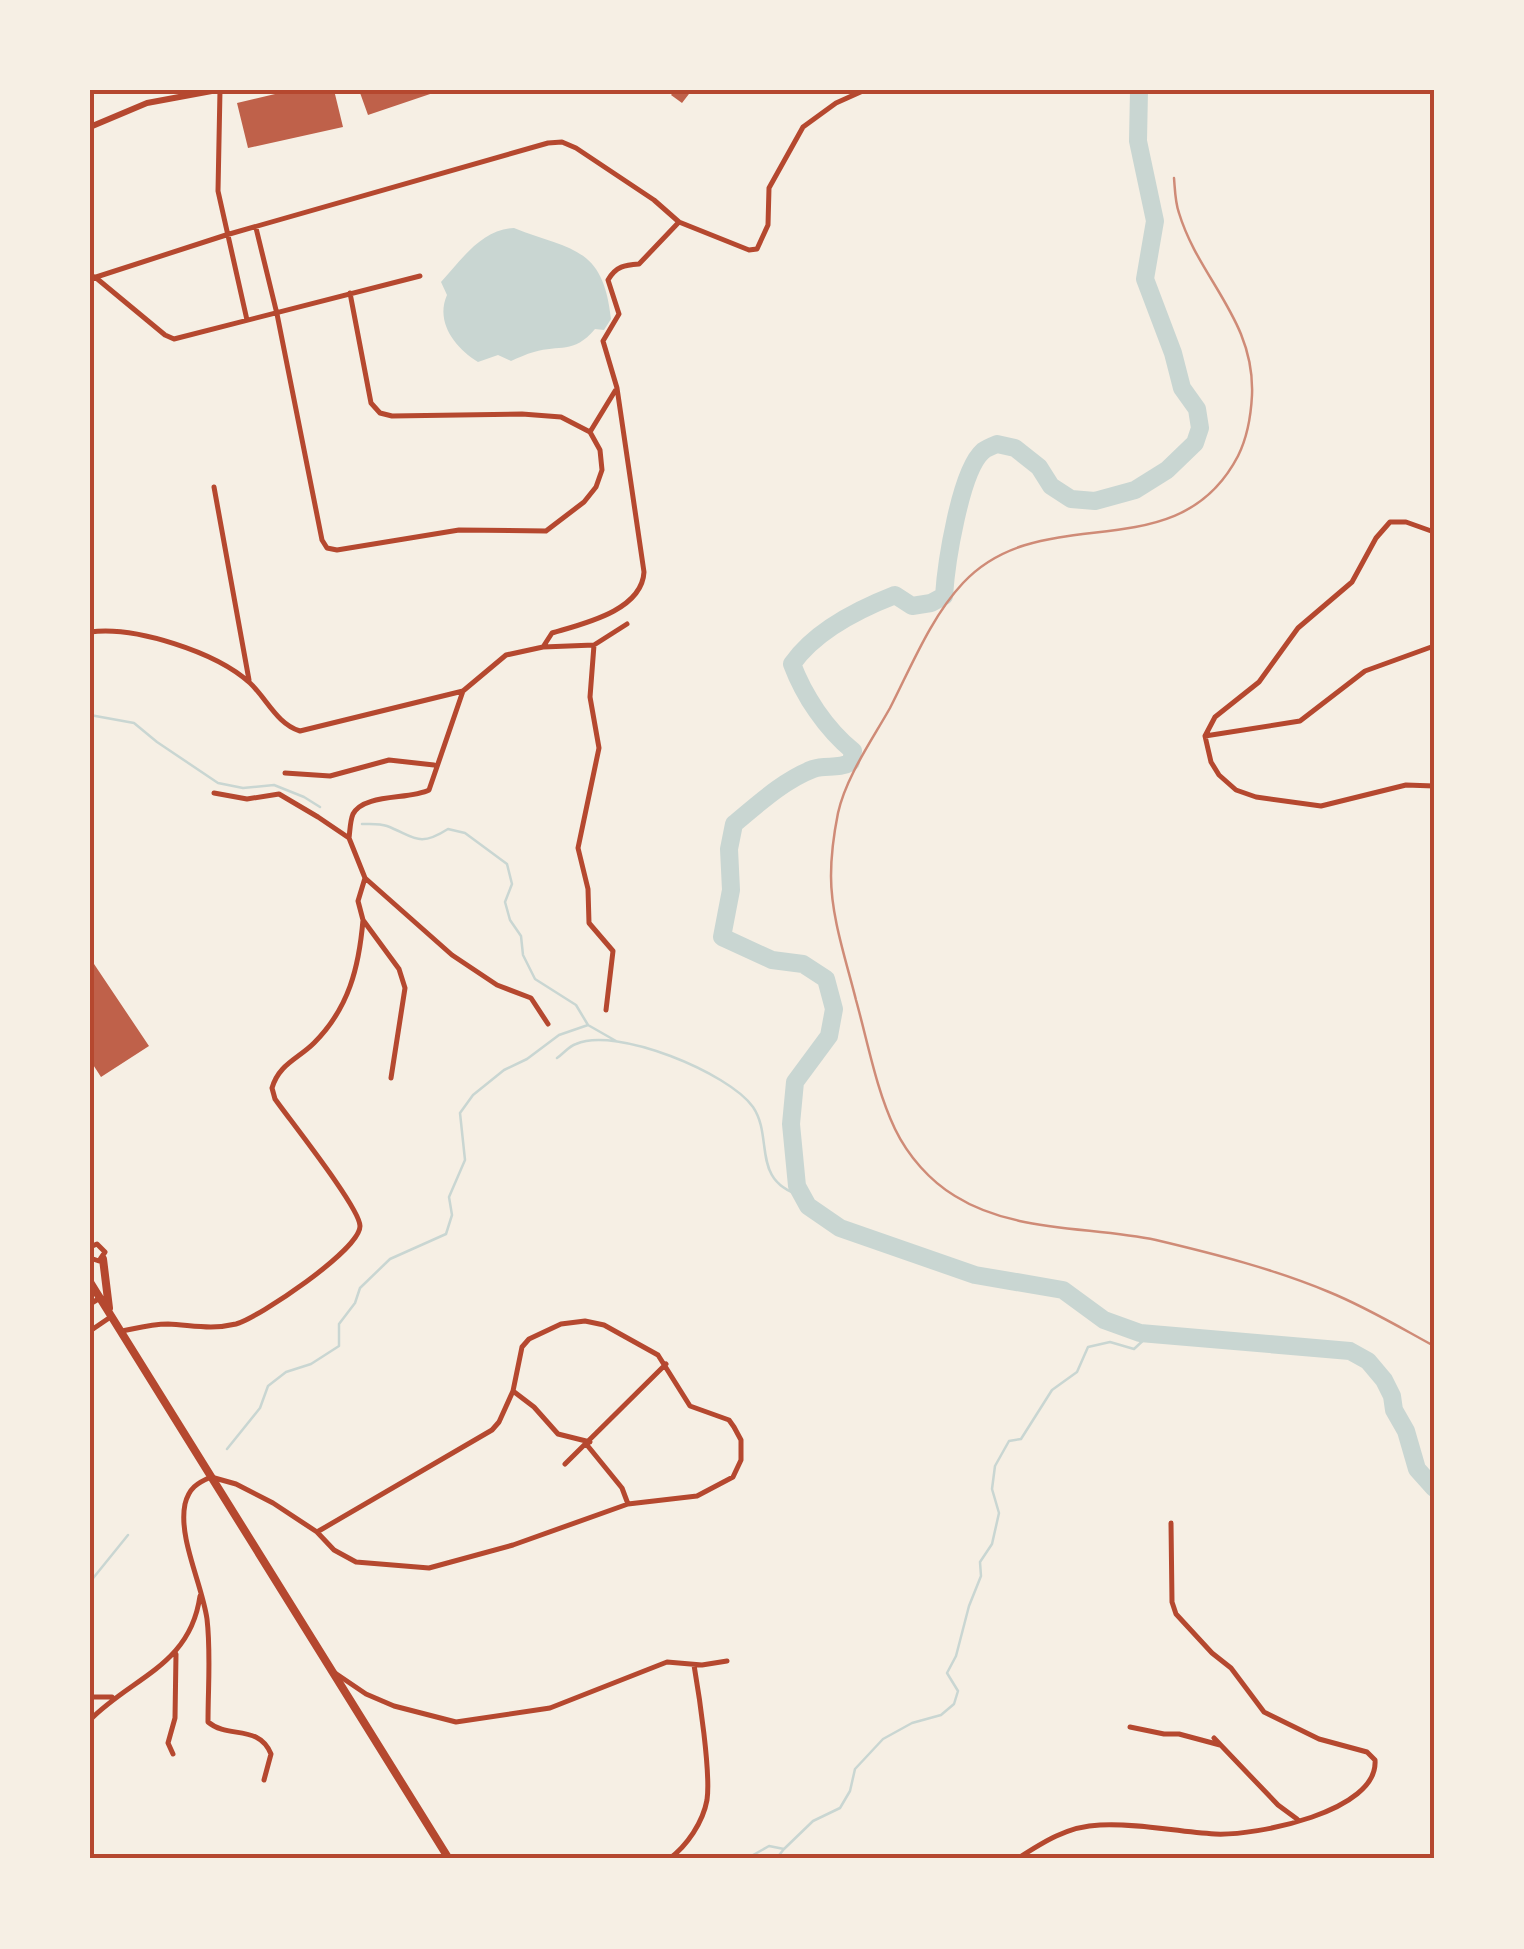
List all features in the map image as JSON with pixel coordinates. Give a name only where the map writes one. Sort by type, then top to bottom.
[{"type":"main road","points":[[102,1259],[110,1314]]},
{"type":"main road","points":[[90,1282],[449,1859]]},
{"type":"street","points":[[90,127],[147,103],[218,90],[218,190],[247,320]]},
{"type":"street","points":[[92,278],[226,236],[562,142],[638,190],[679,222],[749,250],[757,249],[768,225],[769,188],[803,126],[836,103],[865,90]]},
{"type":"street","points":[[544,647],[552,633],[594,619],[631,600],[644,583],[617,388],[604,341],[619,314],[608,280],[622,266],[640,264],[679,222]]},
{"type":"street","points":[[256,228],[322,540],[327,548],[337,550],[459,530],[546,531],[584,502],[596,487],[602,470],[600,450],[590,432],[562,417],[392,416],[380,412],[371,403],[350,293]]},
{"type":"street","points":[[92,278],[174,339],[420,276]]},
{"type":"street","points":[[590,432],[617,388]]},
{"type":"street","points":[[214,488],[250,683]]},
{"type":"street","points":[[1434,532],[1406,522],[1390,522],[1376,538],[1352,582],[1298,628],[1259,682],[1214,717],[1205,736],[1219,776],[1236,790],[1256,797],[1321,806],[1406,785],[1434,786]]},
{"type":"street","points":[[90,632],[122,630],[218,660],[250,683],[286,724],[300,731],[463,691],[506,655],[544,647],[594,646],[627,624]]},
{"type":"street","points":[[594,646],[590,697],[600,748],[578,848],[588,889],[589,923],[613,950],[606,1010]]},
{"type":"street","points":[[1205,736],[1300,721],[1364,671],[1434,646]]},
{"type":"street","points":[[348,838],[353,814],[360,807],[381,798],[418,796],[429,790],[463,691]]},
{"type":"street","points":[[285,774],[330,776],[390,760],[435,765]]},
{"type":"street","points":[[214,793],[247,799],[279,794],[348,838],[365,878],[452,956],[497,985],[523,993],[536,1002],[548,1024]]},
{"type":"street","points":[[365,878],[358,901],[363,920],[404,982],[391,1078]]},
{"type":"street","points":[[121,1331],[169,1324],[203,1329],[245,1321],[333,1262],[358,1234],[359,1220],[324,1164],[275,1099],[272,1088],[282,1068],[311,1046],[343,1004],[356,974],[363,920]]},
{"type":"street","points":[[90,1258],[102,1259],[104,1248],[91,1245]]},
{"type":"street","points":[[90,1304],[100,1298]]},
{"type":"street","points":[[90,1331],[110,1314]]},
{"type":"street","points":[[264,1780],[271,1754],[266,1743],[239,1730],[223,1730],[208,1722],[209,1636],[183,1524],[191,1488],[211,1477],[236,1484],[317,1532],[334,1550],[356,1562],[439,1567],[628,1504],[697,1496],[726,1482],[740,1467],[741,1440],[729,1420],[694,1409],[666,1364],[647,1347],[604,1325],[574,1321],[537,1335],[522,1347],[513,1391],[499,1422],[484,1436],[317,1532]]},
{"type":"street","points":[[564,1464],[589,1444],[666,1364]]},
{"type":"street","points":[[513,1391],[558,1434],[589,1444],[622,1488],[628,1504]]},
{"type":"street","points":[[1017,1859],[1062,1833],[1100,1825],[1216,1834],[1253,1831],[1337,1808],[1374,1778],[1375,1760],[1367,1752],[1319,1739],[1269,1716],[1231,1668],[1176,1614],[1172,1602],[1172,1523]]},
{"type":"street","points":[[90,1720],[176,1651],[196,1616],[201,1591]]},
{"type":"street","points":[[173,1754],[168,1743],[175,1718],[176,1651]]},
{"type":"street","points":[[332,1672],[394,1706],[456,1722],[550,1708],[667,1662],[694,1665],[727,1661]]},
{"type":"street","points":[[669,1859],[696,1827],[708,1794],[694,1665]]},
{"type":"street","points":[[90,1697],[115,1698]]},
{"type":"street","points":[[1130,1727],[1179,1734],[1221,1746]]},
{"type":"street","points":[[1214,1738],[1278,1806],[1299,1820]]},
{"type":"shaded area","points":[[514,228],[568,247],[592,264],[607,295],[611,319],[604,330],[595,329],[573,346],[534,352],[511,361],[498,355],[478,362],[449,333],[444,315],[447,295],[441,282],[482,240]]},
{"type":"building","points":[[292,90],[334,90],[343,127],[248,148],[237,103]]},
{"type":"building","points":[[359,90],[439,90],[439,91],[368,115]]},
{"type":"building","points":[[675,90],[692,90],[682,103],[671,95]]},
{"type":"building","points":[[90,958],[149,1046],[101,1077],[90,1060]]},
{"type":"waterway","points":[[1139,90],[1138,141],[1155,221],[1145,279],[1182,388],[1197,409],[1200,428],[1195,443],[1167,470],[1135,490],[1095,501],[1071,499],[1051,486],[1039,467],[1015,448],[997,444],[983,451],[961,497],[944,596],[912,606],[895,595],[881,601],[825,631],[792,664],[817,711],[853,751],[851,762],[818,768],[792,779],[734,824],[729,849],[731,890],[722,937],[772,960],[803,964],[826,979],[834,1009],[829,1036],[795,1082],[791,1124],[797,1186],[808,1206],[840,1228],[975,1275],[1063,1290],[1104,1320],[1140,1333],[1350,1351],[1368,1361],[1384,1380],[1417,1469],[1434,1488]]},
{"type":"waterway","points":[[90,715],[134,723],[218,783],[243,788],[274,785],[320,807]]},
{"type":"waterway","points":[[362,824],[384,825],[423,839],[448,829],[465,833],[507,864],[512,884],[505,902],[535,979],[576,1005],[588,1025],[616,1041]]},
{"type":"waterway","points":[[227,1449],[260,1408],[268,1386],[286,1372],[311,1364],[339,1346],[339,1324],[355,1303],[360,1288],[390,1259],[446,1234],[452,1215],[449,1197],[465,1160],[460,1113],[473,1095],[559,1035],[588,1025]]},
{"type":"waterway","points":[[557,1058],[576,1044],[617,1041],[670,1056],[721,1080],[753,1107],[775,1180],[802,1196]]},
{"type":"waterway","points":[[746,1859],[769,1846],[784,1849],[813,1821],[840,1808],[850,1791],[855,1769],[883,1739],[912,1723],[941,1715],[954,1704],[958,1691],[947,1673],[981,1576],[980,1562],[992,1544],[999,1513],[992,1489],[995,1466],[1009,1441],[1021,1439],[1052,1390],[1077,1372],[1088,1347],[1110,1342],[1134,1349],[1149,1335]]},
{"type":"waterway","points":[[90,1582],[128,1535]]},
{"type":"waterway","points":[[776,1859],[784,1849]]},
{"type":"railway","points":[[1174,178],[1178,209],[1188,237],[1235,322],[1251,368],[1248,426],[1238,456],[1212,492],[1181,513],[1145,525],[1031,543],[995,558],[952,596],[922,643],[842,799],[831,876],[840,938],[888,1114],[913,1158],[946,1190],[1002,1217],[1156,1240],[1266,1269],[1343,1298],[1434,1346]]}]
